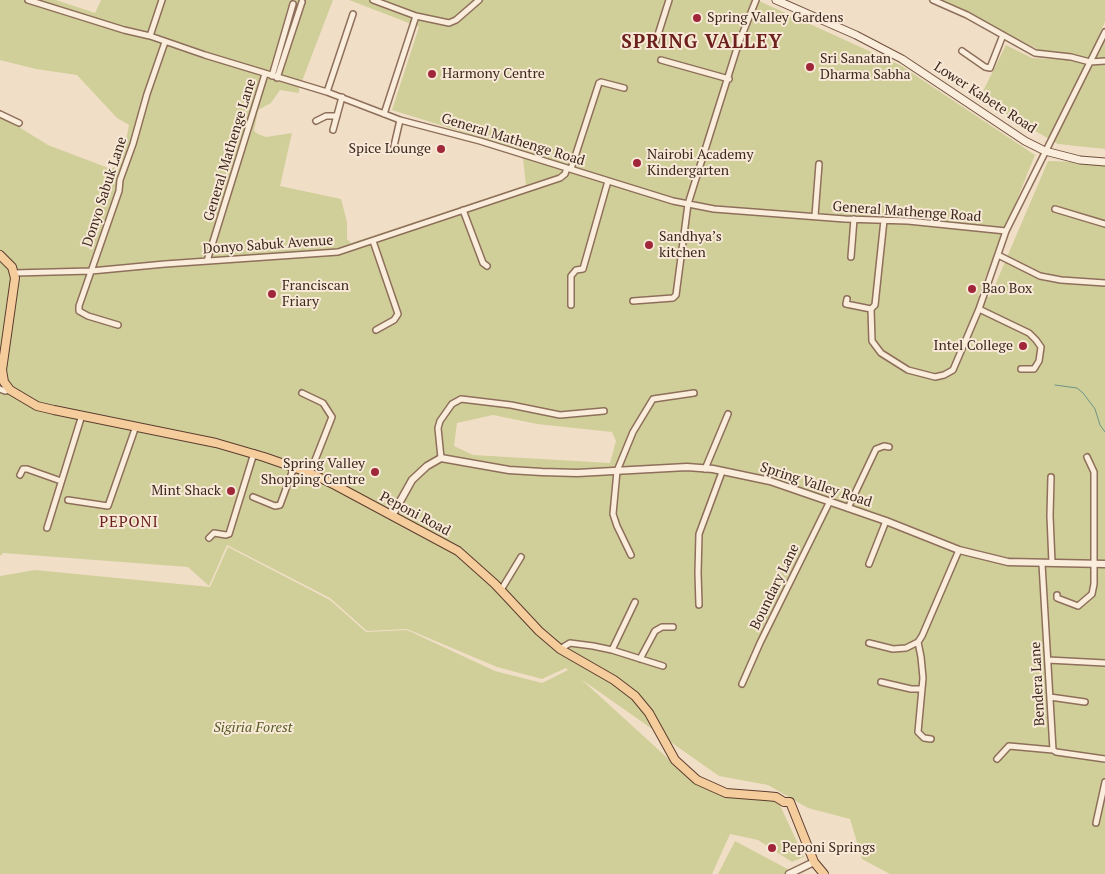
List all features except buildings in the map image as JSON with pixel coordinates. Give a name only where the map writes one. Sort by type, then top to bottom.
[{"type":"main road","name":"Lower Kabete Road","points":[[776,0],[856,35],[902,59],[1021,138],[1045,151],[1075,159],[1105,162]]},
{"type":"main road","points":[[0,255],[14,273],[15,284],[2,372],[4,382],[10,390]]},
{"type":"main road","name":"Peponi Road","points":[[10,390],[37,406],[216,443],[254,453],[294,467],[310,473],[458,551],[501,590],[539,631],[560,649],[614,680],[635,696],[649,712],[675,760],[697,780],[726,793],[776,797],[784,802],[790,802],[814,862],[824,874]]},
{"type":"street","name":"General Mathenge Road","points":[[28,0],[327,92],[400,120],[480,141],[673,201],[714,208],[1006,231]]},
{"type":"street","points":[[150,36],[162,0]]},
{"type":"street","points":[[373,0],[416,16],[450,23],[479,0]]},
{"type":"street","points":[[656,41],[669,0]]},
{"type":"street","points":[[633,301],[673,298],[676,294],[688,204],[738,46],[756,0]]},
{"type":"street","points":[[933,0],[951,7],[1035,53],[1071,57],[1090,62],[1105,61]]},
{"type":"street","points":[[274,77],[302,2]]},
{"type":"street","points":[[274,77],[293,4]]},
{"type":"street","points":[[327,92],[353,14]]},
{"type":"street","points":[[384,114],[416,16]]},
{"type":"street","points":[[884,220],[876,298],[872,309],[872,341],[878,350],[908,370],[935,377],[944,375],[953,370],[978,309],[1006,231],[1105,32]]},
{"type":"street","points":[[962,51],[990,68],[1003,35]]},
{"type":"street","name":"Donyo Sabuk Lane","points":[[118,325],[88,316],[79,311],[119,191],[120,180],[165,42]]},
{"type":"street","points":[[661,60],[729,79]]},
{"type":"street","name":"General Mathenge Lane","points":[[207,261],[265,74]]},
{"type":"street","points":[[569,169],[600,83],[624,88]]},
{"type":"street","points":[[333,130],[342,97]]},
{"type":"street","points":[[0,114],[19,123]]},
{"type":"street","points":[[316,121],[326,116],[337,116]]},
{"type":"street","points":[[394,146],[400,120]]},
{"type":"street","points":[[815,216],[819,164]]},
{"type":"street","name":"Donyo Sabuk Avenue","points":[[14,273],[91,271],[330,253],[352,248],[560,178],[569,169]]},
{"type":"street","points":[[570,305],[571,276],[576,270],[583,268],[608,181]]},
{"type":"street","points":[[1055,209],[1105,224]]},
{"type":"street","points":[[463,210],[486,266]]},
{"type":"street","points":[[851,258],[854,219]]},
{"type":"street","points":[[373,241],[398,314],[394,320],[376,330]]},
{"type":"street","points":[[998,255],[1040,276],[1061,280],[1105,283]]},
{"type":"street","points":[[847,299],[846,304],[872,309]]},
{"type":"street","points":[[978,309],[1029,333],[1036,340],[1041,347],[1039,361],[1034,369],[1021,369]]},
{"type":"street","points":[[0,389],[10,390]]},
{"type":"street","points":[[302,393],[323,403],[332,417],[310,473]]},
{"type":"street","points":[[631,555],[616,526],[613,514],[617,471],[633,432],[653,399],[694,393]]},
{"type":"street","points":[[392,516],[412,480],[427,466],[441,458],[438,428],[440,421],[452,404],[461,399],[512,405],[560,415],[604,411]]},
{"type":"street","points":[[705,469],[728,414]]},
{"type":"street","points":[[48,528],[82,415]]},
{"type":"street","points":[[68,500],[108,506],[136,426]]},
{"type":"street","points":[[848,508],[876,449],[889,446]]},
{"type":"street","points":[[209,538],[214,533],[229,534],[254,453]]},
{"type":"street","points":[[1057,595],[1057,598],[1078,606],[1092,594],[1094,584],[1094,472],[1087,457]]},
{"type":"street","name":"Spring Valley Road","points":[[441,458],[509,470],[577,473],[688,468],[705,469],[770,481],[886,521],[959,550],[1008,562],[1105,564]]},
{"type":"street","points":[[253,497],[275,506],[280,506],[294,467]]},
{"type":"street","points":[[20,475],[23,469],[26,469],[61,481]]},
{"type":"street","points":[[699,605],[700,534],[722,472]]},
{"type":"street","points":[[1051,477],[1052,563]]},
{"type":"street","name":"Boundary Lane","points":[[742,684],[760,643],[830,502]]},
{"type":"street","points":[[868,564],[886,521]]},
{"type":"street","points":[[869,643],[893,649],[906,648],[918,642],[959,550]]},
{"type":"street","points":[[501,590],[521,557]]},
{"type":"street","name":"Bendera Lane","points":[[1042,564],[1053,750]]},
{"type":"street","points":[[612,650],[635,602]]},
{"type":"street","points":[[640,659],[655,631],[662,627],[672,627]]},
{"type":"street","points":[[918,642],[921,656],[922,688],[918,732],[924,738],[931,740]]},
{"type":"street","points":[[560,649],[570,643],[612,650],[663,666]]},
{"type":"street","points":[[1048,660],[1105,663]]},
{"type":"street","points":[[881,682],[911,689],[922,688]]},
{"type":"street","points":[[1050,697],[1085,702]]},
{"type":"street","points":[[997,759],[1009,746],[1053,750],[1105,759]]},
{"type":"street","points":[[1096,823],[1105,782]]},
{"type":"street","points":[[788,874],[814,862]]},
{"type":"green space","name":"Sigiria Forest","points":[[0,0],[56,0],[95,13],[101,0],[333,0],[299,93],[280,90],[271,103],[258,110],[254,131],[266,137],[292,133],[280,186],[341,199],[347,222],[347,239],[351,243],[526,185],[523,159],[511,147],[392,110],[419,27],[349,0],[757,0],[900,65],[1035,155],[978,296],[990,297],[1048,161],[1105,163],[1105,874],[890,874],[862,859],[850,819],[808,808],[768,785],[719,776],[581,679],[696,784],[730,797],[765,798],[779,803],[804,857],[792,862],[758,840],[730,834],[712,874],[0,874],[0,576],[35,570],[210,587],[228,547],[330,600],[366,632],[407,630],[495,671],[542,683],[568,670],[566,668],[542,679],[497,667],[407,629],[367,631],[330,598],[227,545],[209,586],[188,567],[3,553],[0,556],[0,118],[14,124],[48,145],[111,169],[122,162],[129,125],[117,118],[77,75],[36,69],[0,60]],"holes":[[[493,415],[537,424],[612,432],[616,441],[610,463],[473,455],[454,446],[457,423]]]},
{"type":"green space","points":[[940,0],[1105,0],[1105,22],[1089,58],[1041,51]]},
{"type":"green space","points":[[1105,39],[1105,149],[1058,144],[979,99],[1006,45],[1032,58],[1069,60],[1091,66]]},
{"type":"green space","points":[[735,841],[797,874],[718,874]]},
{"type":"waterway","points":[[1055,385],[1077,388],[1083,393],[1095,409],[1100,425],[1105,432]]},
{"type":"place","name":"Spring Valley Gardens","points":[[697,18]]},
{"type":"place","name":"Sri Sanatan Dharma Sabha","points":[[810,67]]},
{"type":"place","name":"Harmony Centre","points":[[432,74]]},
{"type":"place","name":"Spice Lounge","points":[[441,149]]},
{"type":"place","name":"Nairobi Academy Kindergarten","points":[[637,163]]},
{"type":"place","name":"Sandhya’s kitchen","points":[[649,245]]},
{"type":"place","name":"Bao Box","points":[[972,289]]},
{"type":"place","name":"Franciscan Friary","points":[[272,294]]},
{"type":"place","name":"Intel College","points":[[1023,346]]},
{"type":"place","name":"Spring Valley Shopping Centre","points":[[375,472]]},
{"type":"place","name":"Mint Shack","points":[[231,491]]},
{"type":"place","name":"Peponi Springs","points":[[772,848]]},
{"type":"district","name":"SPRING VALLEY","points":[[702,43]]},
{"type":"district","name":"PEPONI","points":[[129,523]]}]
